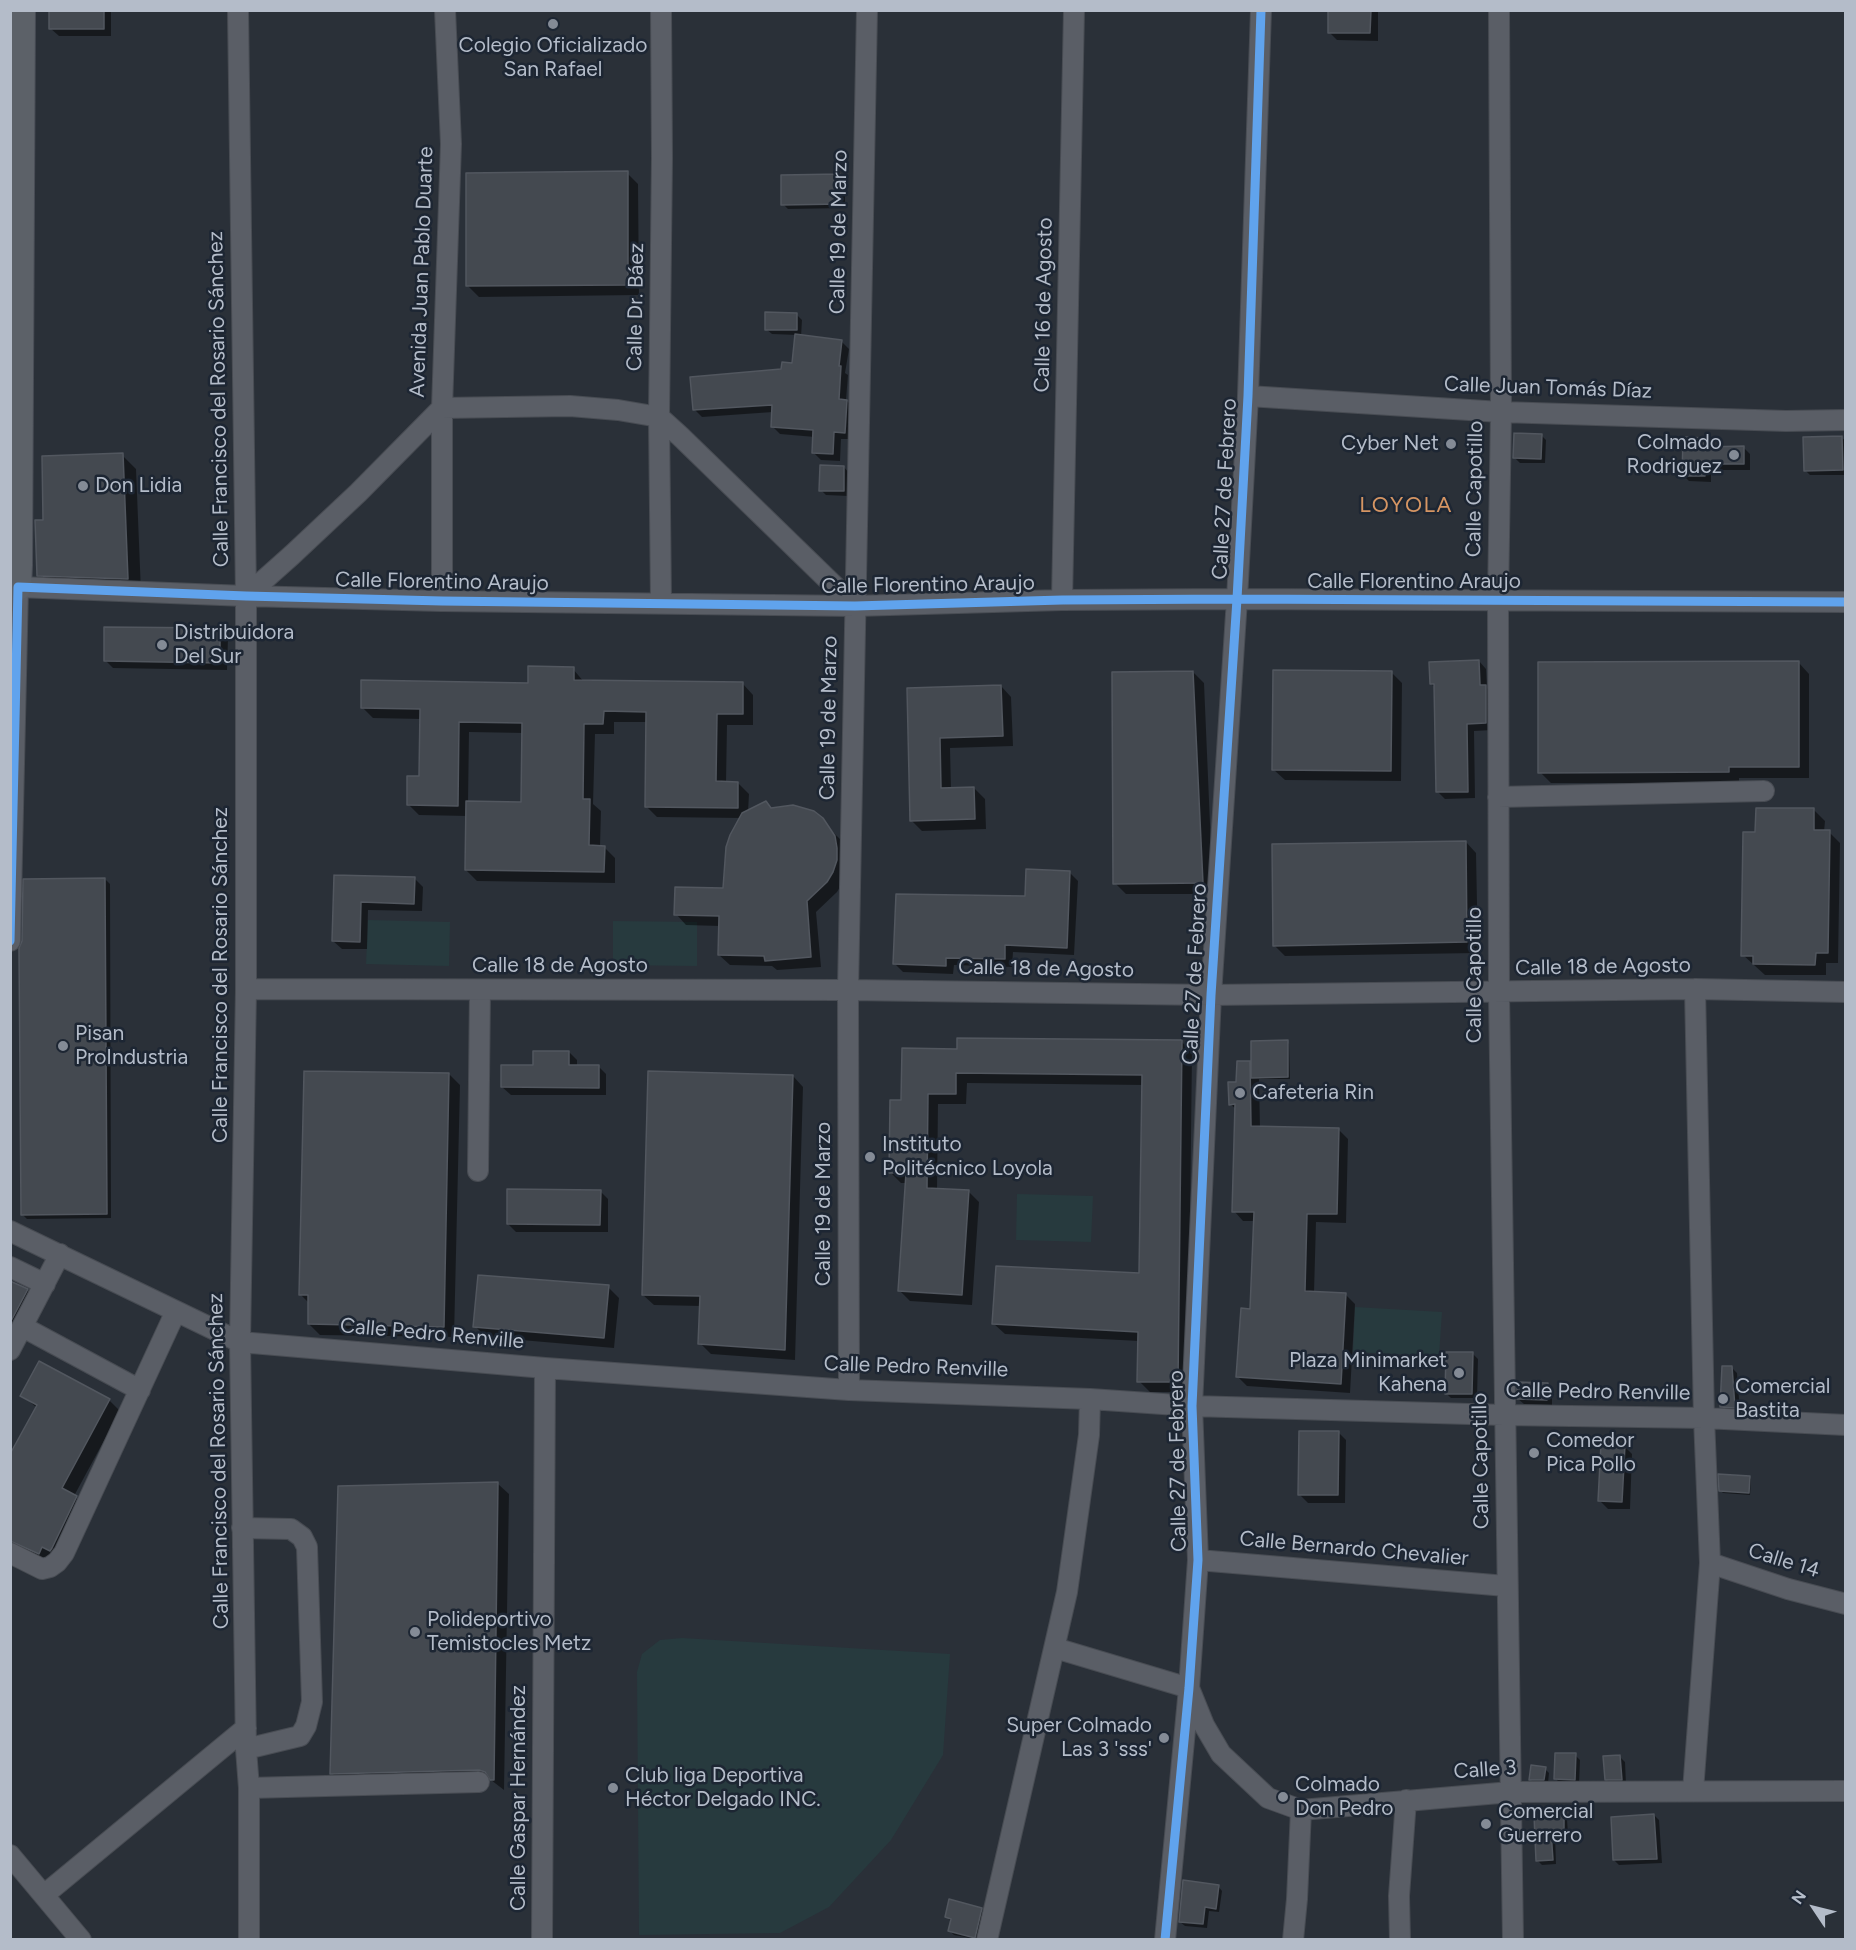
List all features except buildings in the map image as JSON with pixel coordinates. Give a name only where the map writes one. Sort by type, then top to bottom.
[{"type":"main road","points":[[14,587],[22,10]]},
{"type":"street","name":"Calle Francisco del Rosario Sánchez","points":[[238,10],[246,596],[246,989],[240,1342],[246,1749],[249,1788],[249,1940]]},
{"type":"street","name":"Avenida Juan Pablo Duarte","points":[[246,596],[358,493],[442,408],[451,144],[446,10]]},
{"type":"street","name":"Calle Dr. Báez","points":[[661,10],[662,158],[658,417],[661,603]]},
{"type":"street","name":"Calle 19 de Marzo","points":[[849,1390],[848,990],[867,10]]},
{"type":"street","name":"Calle 16 de Agosto","points":[[1062,600],[1074,10]]},
{"type":"street","name":"Calle 27 de Febrero","points":[[1166,1940],[1198,1560],[1192,1406],[1211,995],[1248,396],[1261,10]]},
{"type":"street","name":"Calle Capotillo","points":[[1499,10],[1501,412],[1497,600],[1499,993],[1513,1940]]},
{"type":"street","name":"Calle Juan Tomás Díaz","points":[[1248,396],[1501,412],[1786,421],[1845,420]]},
{"type":"street","points":[[442,601],[442,408],[570,406],[618,410],[658,417],[855,606]]},
{"type":"street","name":"Calle Florentino Araujo","points":[[14,587],[442,601],[855,606],[1062,600],[1237,599],[1845,602]]},
{"type":"street","points":[[10,941],[14,587]]},
{"type":"street","points":[[1498,797],[1764,791]]},
{"type":"street","name":"Calle 18 de Agosto","points":[[246,989],[848,990],[1211,995],[1695,989],[1845,992]]},
{"type":"street","points":[[1694,1791],[1710,1563],[1704,1418],[1695,989]]},
{"type":"street","points":[[478,1172],[480,990]]},
{"type":"street","name":"Calle Pedro Renville","points":[[10,1231],[240,1342],[545,1368],[849,1390],[1090,1399],[1192,1406],[1704,1418],[1845,1425]]},
{"type":"street","points":[[10,1350],[60,1254]]},
{"type":"street","points":[[10,1266],[45,1284]]},
{"type":"street","points":[[10,1553],[42,1569],[50,1568],[64,1553],[176,1311]]},
{"type":"street","points":[[23,1327],[140,1390]]},
{"type":"street","name":"Calle Gaspar Hernández","points":[[542,1940],[545,1368]]},
{"type":"street","points":[[987,1940],[1055,1648],[1068,1581],[1089,1435],[1090,1399]]},
{"type":"street","points":[[243,1528],[291,1529],[302,1537],[307,1547],[312,1702],[306,1726],[300,1736],[246,1749]]},
{"type":"street","name":"Calle Bernardo Chevalier","points":[[1198,1560],[1506,1586]]},
{"type":"street","name":"Calle 14","points":[[1710,1563],[1788,1589],[1845,1604]]},
{"type":"street","points":[[1055,1648],[1189,1688]]},
{"type":"street","name":"Calle 3","points":[[1189,1688],[1204,1725],[1221,1754],[1268,1798],[1301,1810],[1510,1791],[1845,1791]]},
{"type":"street","points":[[44,1895],[246,1728]]},
{"type":"street","points":[[249,1788],[479,1782]]},
{"type":"street","points":[[1400,1940],[1399,1896],[1406,1800]]},
{"type":"street","points":[[1293,1940],[1301,1810]]},
{"type":"street","points":[[10,1855],[81,1940]]},
{"type":"green space","points":[[368,920],[450,922],[449,966],[366,964]]},
{"type":"green space","points":[[613,921],[697,922],[697,966],[613,965]]},
{"type":"green space","points":[[1017,1194],[1093,1196],[1091,1242],[1016,1240]]},
{"type":"green space","points":[[1355,1307],[1442,1312],[1439,1356],[1353,1352]]},
{"type":"green space","points":[[682,1638],[950,1654],[943,1755],[891,1840],[829,1907],[780,1933],[639,1935],[637,1672],[642,1654],[660,1640]]},
{"type":"cycle path","points":[[1165,1940],[1189,1688],[1198,1560],[1192,1406],[1211,995],[1248,396],[1261,10]]},
{"type":"cycle path","points":[[10,941],[18,587],[442,601],[855,606],[1062,600],[1237,599],[1846,602]]},
{"type":"place","name":"Colegio Oficializado San Rafael","points":[[553,24]]},
{"type":"place","name":"Cyber Net","points":[[1451,444]]},
{"type":"place","name":"Colmado Rodriguez","points":[[1734,455]]},
{"type":"place","name":"Don Lidia","points":[[83,486]]},
{"type":"place","name":"Distribuidora Del Sur","points":[[162,645]]},
{"type":"place","name":"Pisan ProIndustria","points":[[63,1046]]},
{"type":"place","name":"Cafeteria Rin","points":[[1240,1093]]},
{"type":"place","name":"Instituto Politécnico Loyola","points":[[870,1157]]},
{"type":"place","name":"Plaza Minimarket Kahena","points":[[1459,1373]]},
{"type":"place","name":"Comercial Bastita","points":[[1723,1399]]},
{"type":"place","name":"Comedor Pica Pollo","points":[[1534,1453]]},
{"type":"place","name":"Polideportivo Temistocles Metz","points":[[415,1632]]},
{"type":"place","name":"Super Colmado Las 3 'sss'","points":[[1164,1738]]},
{"type":"place","name":"Club liga Deportiva Héctor Delgado INC.","points":[[613,1788]]},
{"type":"place","name":"Colmado Don Pedro","points":[[1283,1797]]},
{"type":"place","name":"Comercial Guerrero","points":[[1486,1824]]},
{"type":"district","name":"LOYOLA","points":[[1406,506]]}]
